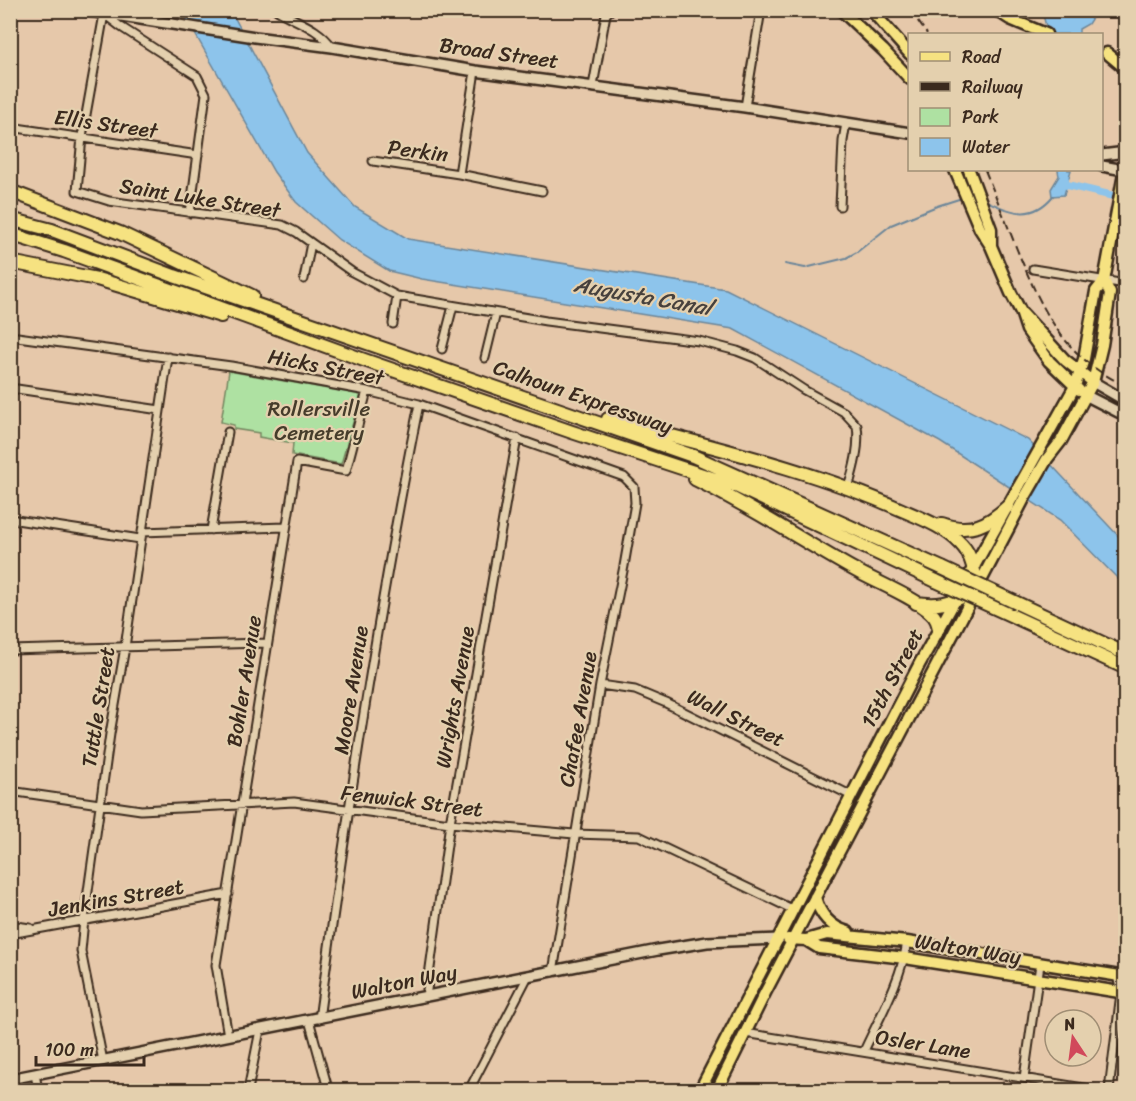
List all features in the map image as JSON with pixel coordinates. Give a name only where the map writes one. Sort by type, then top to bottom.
[{"type":"highway","points":[[10,191],[120,233],[310,323]]},
{"type":"highway","name":"Calhoun Expressway","points":[[10,219],[72,236],[174,276],[693,456],[942,568],[1125,654]]},
{"type":"highway","name":"Calhoun Expressway","points":[[10,234],[75,254],[364,360],[736,486],[1125,668]]},
{"type":"highway","points":[[10,262],[97,279],[364,360]]},
{"type":"highway","points":[[492,387],[808,474],[848,488],[946,530],[960,542],[971,560],[977,591],[934,606],[916,603]]},
{"type":"highway","points":[[651,458],[750,508],[916,603],[931,613],[937,620],[939,629]]},
{"type":"highway","points":[[927,521],[953,528],[975,527],[995,519],[1008,506]]},
{"type":"main road","name":"Broad Street","points":[[82,10],[475,71],[745,107],[908,133]]},
{"type":"main road","points":[[841,10],[884,50],[908,78]]},
{"type":"main road","points":[[871,10],[908,53]]},
{"type":"main road","points":[[996,10],[1010,19],[1044,33]]},
{"type":"main road","points":[[1104,52],[1125,56]]},
{"type":"main road","points":[[1104,52],[1125,69]]},
{"type":"main road","points":[[1103,155],[1125,152]]},
{"type":"main road","points":[[1103,165],[1125,168]]},
{"type":"main road","name":"15th Street","points":[[717,1090],[744,1033],[977,591],[1021,494],[1043,455],[1075,386],[1088,344],[1096,291],[1104,281],[1125,168]]},
{"type":"main road","points":[[970,173],[991,246],[1027,330],[1061,375],[1087,396],[1125,416]]},
{"type":"main road","points":[[957,174],[985,229]]},
{"type":"main road","name":"15th Street","points":[[1043,455],[1061,441],[1087,396],[1092,382],[1102,345],[1110,293],[1104,281]]},
{"type":"main road","points":[[1021,312],[1065,360],[1092,382],[1125,401]]},
{"type":"main road","name":"15th Street","points":[[700,1090],[939,629],[1008,506],[1021,494]]},
{"type":"main road","points":[[815,897],[824,918],[839,929],[874,939]]},
{"type":"main road","name":"Walton Way","points":[[10,1079],[707,942],[806,939],[827,934],[908,942],[1121,976]]},
{"type":"main road","name":"Walton Way","points":[[806,939],[819,948],[905,958],[1123,993]]},
{"type":"street","points":[[593,86],[606,14],[610,10]]},
{"type":"street","points":[[745,107],[761,10]]},
{"type":"street","points":[[280,12],[299,20],[325,37],[332,47]]},
{"type":"street","points":[[82,137],[104,14],[196,76],[206,94],[190,213]]},
{"type":"street","points":[[459,174],[475,71]]},
{"type":"street","points":[[840,206],[846,123]]},
{"type":"street","name":"Ellis Street","points":[[10,127],[198,155]]},
{"type":"street","name":"Saint Luke Street","points":[[82,137],[76,191],[109,201],[282,225],[372,284],[397,296],[496,313],[699,341],[755,358],[804,390],[844,412],[858,426],[857,451],[848,488]]},
{"type":"street","name":"Perkin","points":[[373,161],[459,174],[542,191]]},
{"type":"street","points":[[304,279],[311,243]]},
{"type":"street","points":[[1033,269],[1125,284]]},
{"type":"street","points":[[393,324],[397,296]]},
{"type":"street","points":[[442,349],[453,306]]},
{"type":"street","points":[[485,358],[496,313]]},
{"type":"street","name":"Hicks Street","points":[[10,336],[231,366],[367,391],[420,404],[624,477]]},
{"type":"street","name":"Tuttle Street","points":[[103,1061],[81,951],[110,734],[168,357]]},
{"type":"street","points":[[10,388],[160,410]]},
{"type":"street","name":"Bohler Avenue","points":[[228,1036],[216,964],[297,462],[346,471],[367,391]]},
{"type":"street","name":"Moore Avenue","points":[[325,1090],[327,1085],[314,1019],[383,597],[420,404]]},
{"type":"street","points":[[211,530],[228,432]]},
{"type":"street","name":"Wrights Avenue","points":[[426,997],[450,823],[517,438]]},
{"type":"street","name":"Chafee Avenue","points":[[553,972],[564,914],[574,834],[634,503],[634,487],[624,477]]},
{"type":"street","points":[[10,519],[141,536],[285,527]]},
{"type":"street","points":[[10,650],[267,643]]},
{"type":"street","name":"Wall Street","points":[[600,685],[635,690],[666,703],[852,796]]},
{"type":"street","name":"Fenwick Street","points":[[10,791],[141,810],[294,802],[450,823],[574,834],[639,836],[794,910]]},
{"type":"street","name":"Jenkins Street","points":[[10,934],[228,894]]},
{"type":"street","points":[[10,925],[36,929]]},
{"type":"street","points":[[864,1051],[905,958],[908,942]]},
{"type":"street","points":[[1024,1078],[1040,964]]},
{"type":"street","points":[[1109,1090],[1123,993],[1121,976]]},
{"type":"street","points":[[469,1090],[527,978]]},
{"type":"street","points":[[248,1090],[260,1030]]},
{"type":"street","name":"Osler Lane","points":[[744,1033],[1096,1090]]},
{"type":"street","points":[[35,1074],[38,1090]]},
{"type":"green space","name":"Rollersville Cemetery","points":[[229,371],[361,395],[341,464],[292,455],[293,443],[259,437],[259,433],[234,429],[234,425],[221,422]]},
{"type":"water","name":"Augusta Canal","points":[[182,11],[231,11],[307,153],[355,207],[408,239],[726,289],[1028,440],[1125,543],[1125,586],[1060,520],[940,442],[733,329],[422,279],[389,271],[339,240],[296,202],[274,172]]},
{"type":"water","points":[[1042,11],[1095,13],[1088,24],[1079,29],[1079,33],[1048,33]]},
{"type":"water","points":[[1058,171],[1071,171],[1064,195],[1052,196],[1051,189],[1059,176]]},
{"type":"waterway","points":[[1063,171],[1065,180],[1063,184],[1126,199]]},
{"type":"waterway","points":[[986,201],[1004,209],[1029,212],[1045,204],[1053,196]]},
{"type":"waterway","points":[[785,264],[805,268],[846,258],[891,225],[962,198]]},
{"type":"railway","points":[[910,10],[926,33]]},
{"type":"railway","points":[[985,171],[1027,274],[1058,330],[1086,361],[1126,386]]}]
